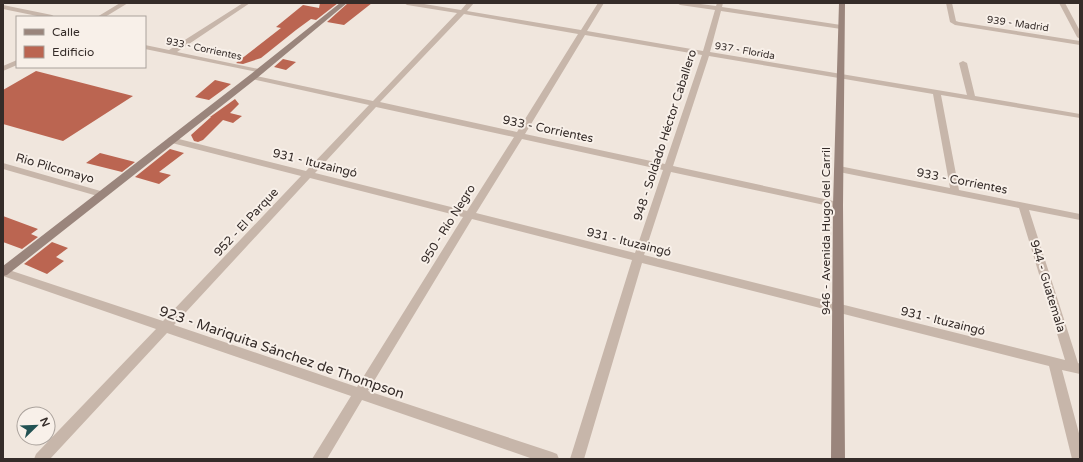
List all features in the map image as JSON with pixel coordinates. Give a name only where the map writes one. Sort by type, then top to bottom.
[{"type":"main road","points":[[3,272],[344,3]]},
{"type":"main road","name":"946 - Avenida Hugo del Carril","points":[[838,459],[838,205],[840,169],[842,3]]},
{"type":"street","points":[[4,8],[15,3]]},
{"type":"street","points":[[102,16],[124,3]]},
{"type":"street","points":[[171,52],[247,3]]},
{"type":"street","name":"937 - Florida","points":[[407,3],[1080,116]]},
{"type":"street","name":"952 - El Parque","points":[[41,459],[374,104],[471,3]]},
{"type":"street","name":"950 - Río Negro","points":[[319,459],[469,215],[584,33],[601,3]]},
{"type":"street","points":[[680,3],[719,6],[841,27]]},
{"type":"street","name":"939 - Madrid","points":[[948,3],[953,22],[966,26],[1080,43]]},
{"type":"street","points":[[1062,3],[1080,37]]},
{"type":"street","name":"948 - Soldado Héctor Caballero","points":[[577,459],[638,258],[706,54],[719,6]]},
{"type":"street","points":[[4,8],[47,16]]},
{"type":"street","name":"933 - Corrientes","points":[[146,47],[171,52],[374,104],[838,205]]},
{"type":"street","points":[[3,70],[16,63]]},
{"type":"street","points":[[963,63],[972,98]]},
{"type":"street","points":[[937,92],[955,192]]},
{"type":"street","name":"931 - Ituzaingó","points":[[171,140],[1077,368]]},
{"type":"street","name":"Rio Pilcomayo","points":[[3,166],[101,194]]},
{"type":"street","name":"933 - Corrientes","points":[[840,169],[1080,217]]},
{"type":"street","name":"944 - Guatemala","points":[[1023,205],[1077,368]]},
{"type":"street","name":"923 - Mariquita Sánchez de Thompson","points":[[3,272],[552,459]]},
{"type":"street","points":[[1054,363],[1079,459]]},
{"type":"building","points":[[320,3],[338,3],[316,20],[311,19],[261,58],[243,64],[236,63],[281,28],[276,27],[303,5],[319,8]]},
{"type":"building","points":[[348,3],[372,3],[344,25],[327,22]]},
{"type":"building","points":[[283,59],[296,62],[286,70],[274,67]]},
{"type":"building","points":[[36,71],[133,96],[63,141],[3,124],[3,90]]},
{"type":"building","points":[[215,80],[231,84],[209,100],[195,97]]},
{"type":"building","points":[[235,99],[239,104],[230,113],[242,116],[233,123],[223,120],[203,140],[198,142],[194,141],[191,135],[210,117]]},
{"type":"building","points":[[170,149],[184,153],[159,172],[171,175],[159,184],[135,177]]},
{"type":"building","points":[[100,153],[135,162],[122,172],[86,163]]},
{"type":"building","points":[[3,216],[38,229],[31,234],[38,237],[22,249],[3,242]]},
{"type":"building","points":[[52,242],[68,248],[56,257],[64,261],[47,274],[24,264]]}]
